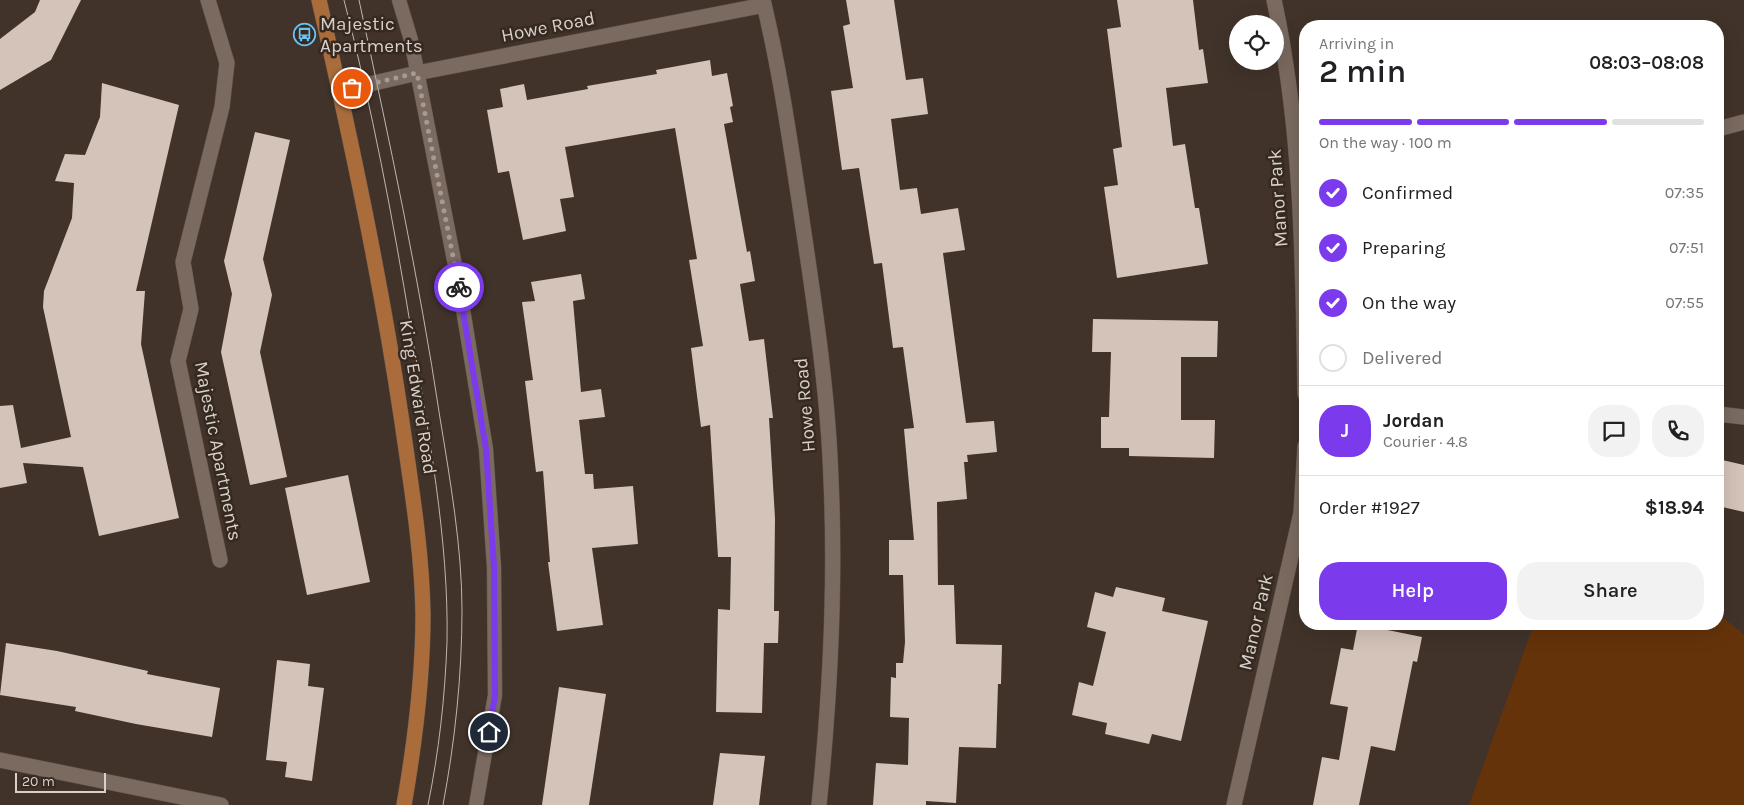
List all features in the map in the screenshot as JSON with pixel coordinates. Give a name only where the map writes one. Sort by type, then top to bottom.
[{"type":"main road","name":"King Edward Road","points":[[319,0],[340,91],[396,385],[419,556],[423,612],[422,664],[417,720],[404,805]]},
{"type":"street","name":"Majestic Apartments","points":[[208,0],[227,63],[222,107],[183,262],[191,309],[178,361],[220,560]]},
{"type":"street","name":"Manor Park","points":[[1274,0],[1282,37],[1299,190]]},
{"type":"street","name":"Howe Road","points":[[340,91],[417,73],[763,3],[782,92],[820,340],[831,479],[833,605],[828,719],[819,805]]},
{"type":"street","points":[[1724,127],[1744,122]]},
{"type":"street","points":[[1724,415],[1744,417]]},
{"type":"street","name":"Manor Park","points":[[1234,805],[1299,522]]},
{"type":"street","points":[[0,760],[221,805]]},
{"type":"lane","points":[[399,0],[411,40],[460,291],[486,449],[494,567],[495,695],[476,805]]},
{"type":"shaded area","points":[[1724,618],[1744,635],[1744,805],[1469,805],[1532,630],[1724,630]]},
{"type":"building","points":[[40,0],[81,0],[51,60],[0,90],[0,39],[35,12]]},
{"type":"building","points":[[846,0],[894,0],[906,80],[923,78],[928,114],[891,119],[900,190],[917,188],[921,214],[958,208],[965,250],[943,253],[966,423],[994,421],[997,452],[967,455],[968,462],[964,462],[967,499],[937,502],[938,585],[954,585],[956,644],[1002,645],[1001,684],[998,684],[996,748],[959,747],[956,803],[926,801],[926,805],[873,805],[876,763],[908,765],[909,718],[890,717],[891,677],[896,678],[896,663],[903,663],[905,642],[903,575],[889,575],[889,540],[914,540],[904,429],[914,428],[903,347],[893,348],[882,263],[874,264],[859,168],[842,170],[831,91],[853,88],[843,26],[850,24]]},
{"type":"building","points":[[1117,0],[1193,0],[1199,50],[1203,49],[1208,83],[1166,88],[1173,146],[1185,144],[1195,208],[1199,208],[1208,264],[1117,278],[1104,187],[1118,185],[1113,149],[1122,147],[1107,29],[1121,27]]},
{"type":"building","points":[[710,60],[712,76],[727,73],[733,106],[730,107],[733,122],[724,124],[747,252],[750,251],[755,281],[740,284],[749,341],[764,339],[773,418],[769,418],[775,518],[774,611],[779,611],[778,643],[764,643],[762,713],[716,712],[718,609],[730,610],[731,557],[718,557],[710,425],[701,427],[691,348],[703,346],[689,260],[697,259],[675,128],[565,147],[574,197],[560,199],[566,231],[523,240],[509,171],[498,173],[487,110],[503,107],[500,89],[524,84],[527,100],[588,89],[587,86],[657,74],[656,70]]},
{"type":"building","points":[[102,83],[179,105],[136,291],[145,291],[141,344],[179,518],[99,536],[83,467],[23,463],[27,483],[0,488],[0,406],[13,405],[21,448],[71,437],[43,307],[44,291],[72,218],[74,183],[55,181],[65,154],[85,155],[100,117]]},
{"type":"building","points":[[255,132],[290,140],[263,259],[272,295],[260,352],[287,477],[250,485],[221,352],[232,294],[224,261]]},
{"type":"building","points":[[581,274],[585,299],[573,301],[581,392],[601,389],[605,417],[579,420],[585,474],[593,474],[594,489],[633,486],[638,544],[592,548],[603,625],[557,631],[548,562],[550,562],[543,471],[536,472],[525,381],[533,380],[522,302],[535,301],[531,282]]},
{"type":"building","points":[[1093,319],[1218,321],[1217,357],[1181,357],[1181,420],[1215,420],[1214,458],[1129,456],[1129,448],[1101,448],[1101,417],[1109,417],[1111,352],[1092,352]]},
{"type":"building","points":[[1724,460],[1744,465],[1744,512],[1724,507]]},
{"type":"building","points":[[348,475],[370,582],[307,595],[285,488]]},
{"type":"building","points":[[1116,587],[1165,598],[1162,611],[1208,621],[1181,741],[1152,734],[1149,744],[1105,734],[1107,723],[1072,715],[1079,682],[1093,686],[1106,632],[1087,627],[1095,592],[1113,597]]},
{"type":"building","points":[[1357,630],[1388,630],[1422,637],[1417,662],[1413,661],[1395,751],[1371,746],[1359,805],[1313,805],[1322,757],[1339,760],[1348,707],[1330,704],[1341,648],[1353,650]]},
{"type":"building","points":[[6,643],[57,651],[148,671],[147,674],[220,688],[212,737],[75,711],[76,707],[0,695]]},
{"type":"building","points":[[277,660],[310,664],[308,686],[324,688],[312,781],[285,777],[287,762],[266,760]]},
{"type":"building","points":[[559,687],[606,694],[589,805],[542,805]]},
{"type":"building","points":[[720,753],[765,756],[759,805],[713,805]]},
{"type":"tram line","points":[[344,0],[364,82],[389,205],[424,406],[441,525],[445,565],[447,642],[443,704],[428,805]]},
{"type":"tram line","points":[[359,0],[423,313],[458,538],[462,610],[461,659],[451,757],[443,805]]},
{"type":"way so far","points":[[352,88],[417,73],[459,287]]},
{"type":"place","name":"Majestic Apartments","points":[[304,35]]},
{"type":"route","points":[[459,287],[486,449],[494,567],[495,695],[489,732]]}]
